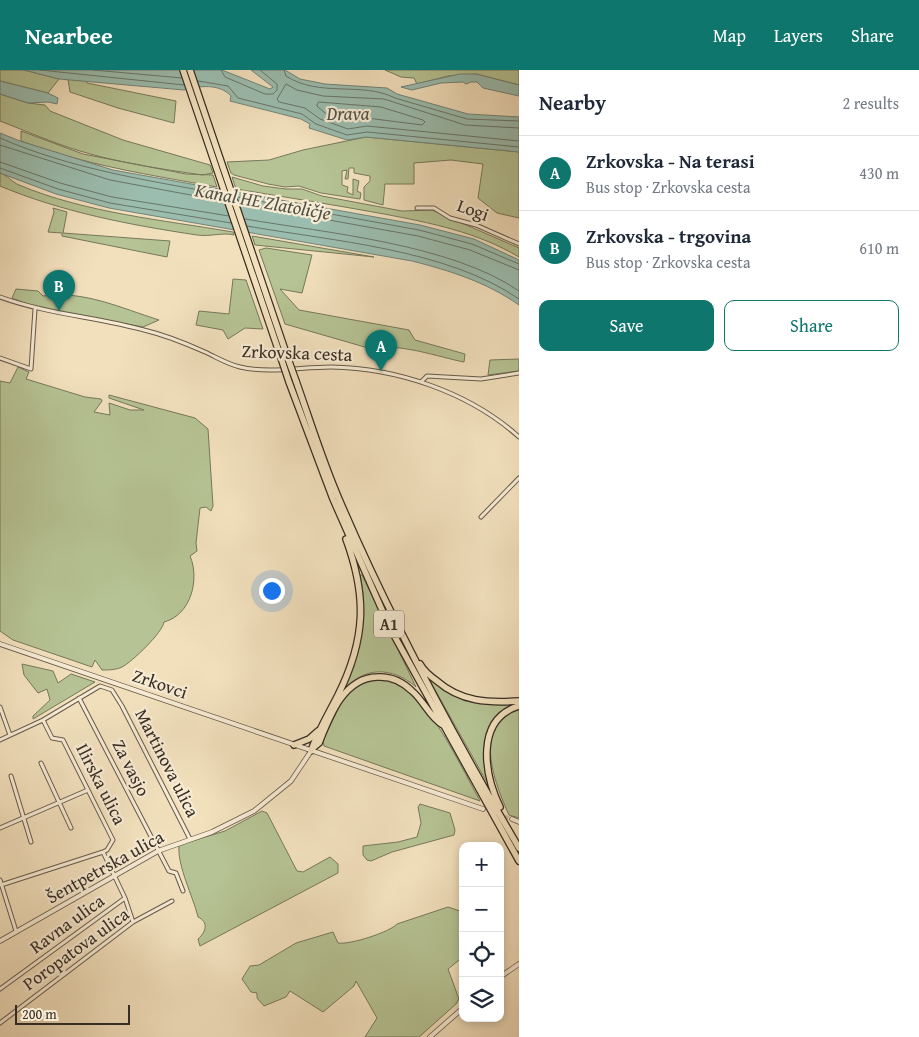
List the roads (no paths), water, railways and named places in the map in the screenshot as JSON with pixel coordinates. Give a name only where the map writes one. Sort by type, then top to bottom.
[{"type":"highway","name":"A1","points":[[183,70],[280,355],[293,382],[339,499],[409,649],[519,848]]},
{"type":"highway","name":"A1","points":[[190,70],[286,353],[293,382],[342,520],[390,628],[519,861]]},
{"type":"highway","points":[[311,751],[353,660],[361,631],[359,578],[341,525],[342,520]]},
{"type":"highway","points":[[409,649],[414,652],[423,670],[461,697],[482,702],[519,701]]},
{"type":"highway","points":[[311,751],[320,742],[348,689],[361,680],[368,678],[383,676],[401,682],[414,692],[436,722],[443,725]]},
{"type":"highway","points":[[508,828],[509,824],[498,804],[491,781],[487,745],[488,735],[496,720],[504,713],[519,706]]},
{"type":"highway","points":[[294,745],[309,739],[320,730]]},
{"type":"street","name":"Logi","points":[[417,208],[434,208],[450,218],[476,226],[519,244]]},
{"type":"street","name":"Zrkovska cesta","points":[[0,297],[36,309],[143,329],[183,342],[239,367],[268,370],[329,367],[363,369],[421,382],[456,397],[490,415],[519,437]]},
{"type":"street","points":[[0,358],[30,368],[36,309]]},
{"type":"street","points":[[421,382],[427,376],[481,379],[519,373]]},
{"type":"street","points":[[481,516],[519,478]]},
{"type":"street","name":"Zrkovci","points":[[0,644],[483,810]]},
{"type":"street","name":"Martinova ulica","points":[[79,698],[95,688],[106,687],[116,695],[190,839]]},
{"type":"street","points":[[0,740],[42,720],[79,698]]},
{"type":"street","name":"Za vasjo","points":[[79,698],[158,851],[170,872],[176,873],[183,892]]},
{"type":"street","points":[[0,707],[10,736]]},
{"type":"street","name":"Ilirska ulica","points":[[42,720],[52,738],[63,740],[113,838],[110,846],[103,852],[126,898],[133,922]]},
{"type":"street","name":"Šentpetrska ulica","points":[[0,941],[158,851],[226,825],[263,805],[288,784],[311,751]]},
{"type":"street","points":[[41,763],[71,828]]},
{"type":"street","points":[[12,776],[31,842]]},
{"type":"street","points":[[0,828],[88,790]]},
{"type":"street","points":[[512,819],[519,822]]},
{"type":"street","points":[[1,885],[103,852]]},
{"type":"street","points":[[0,880],[16,932]]},
{"type":"street","name":"Ravna ulica","points":[[0,989],[126,898]]},
{"type":"street","name":"Poropatova ulica","points":[[0,1023],[133,922],[172,901]]},
{"type":"street","points":[[504,974],[519,964]]},
{"type":"street","points":[[430,1037],[459,1012]]},
{"type":"water","name":"Drava","points":[[24,70],[222,70],[270,89],[273,87],[251,70],[285,70],[300,79],[325,84],[387,88],[397,94],[468,114],[519,117],[519,152],[366,137],[347,140],[309,128],[310,124],[301,119],[230,101],[231,96],[215,87],[196,87],[184,90],[59,79]]},
{"type":"water","name":"Drava","points":[[460,74],[476,74],[519,85],[519,96],[483,88],[477,82],[466,84],[463,82],[441,83],[412,90],[401,87]]},
{"type":"water","points":[[0,81],[48,93],[58,98],[57,104],[48,102],[28,103],[0,94]]},
{"type":"water","name":"Kanal HE Zlatoličje","points":[[0,133],[113,170],[420,225],[474,239],[519,260],[519,305],[494,290],[468,278],[412,261],[109,208],[56,194],[0,173]]},
{"type":"tunnel","points":[[499,815],[512,819]]},
{"type":"place","name":"Zrkovska - trgovina","points":[[59,311]]},
{"type":"place","name":"Zrkovska - Na terasi","points":[[381,371]]}]
